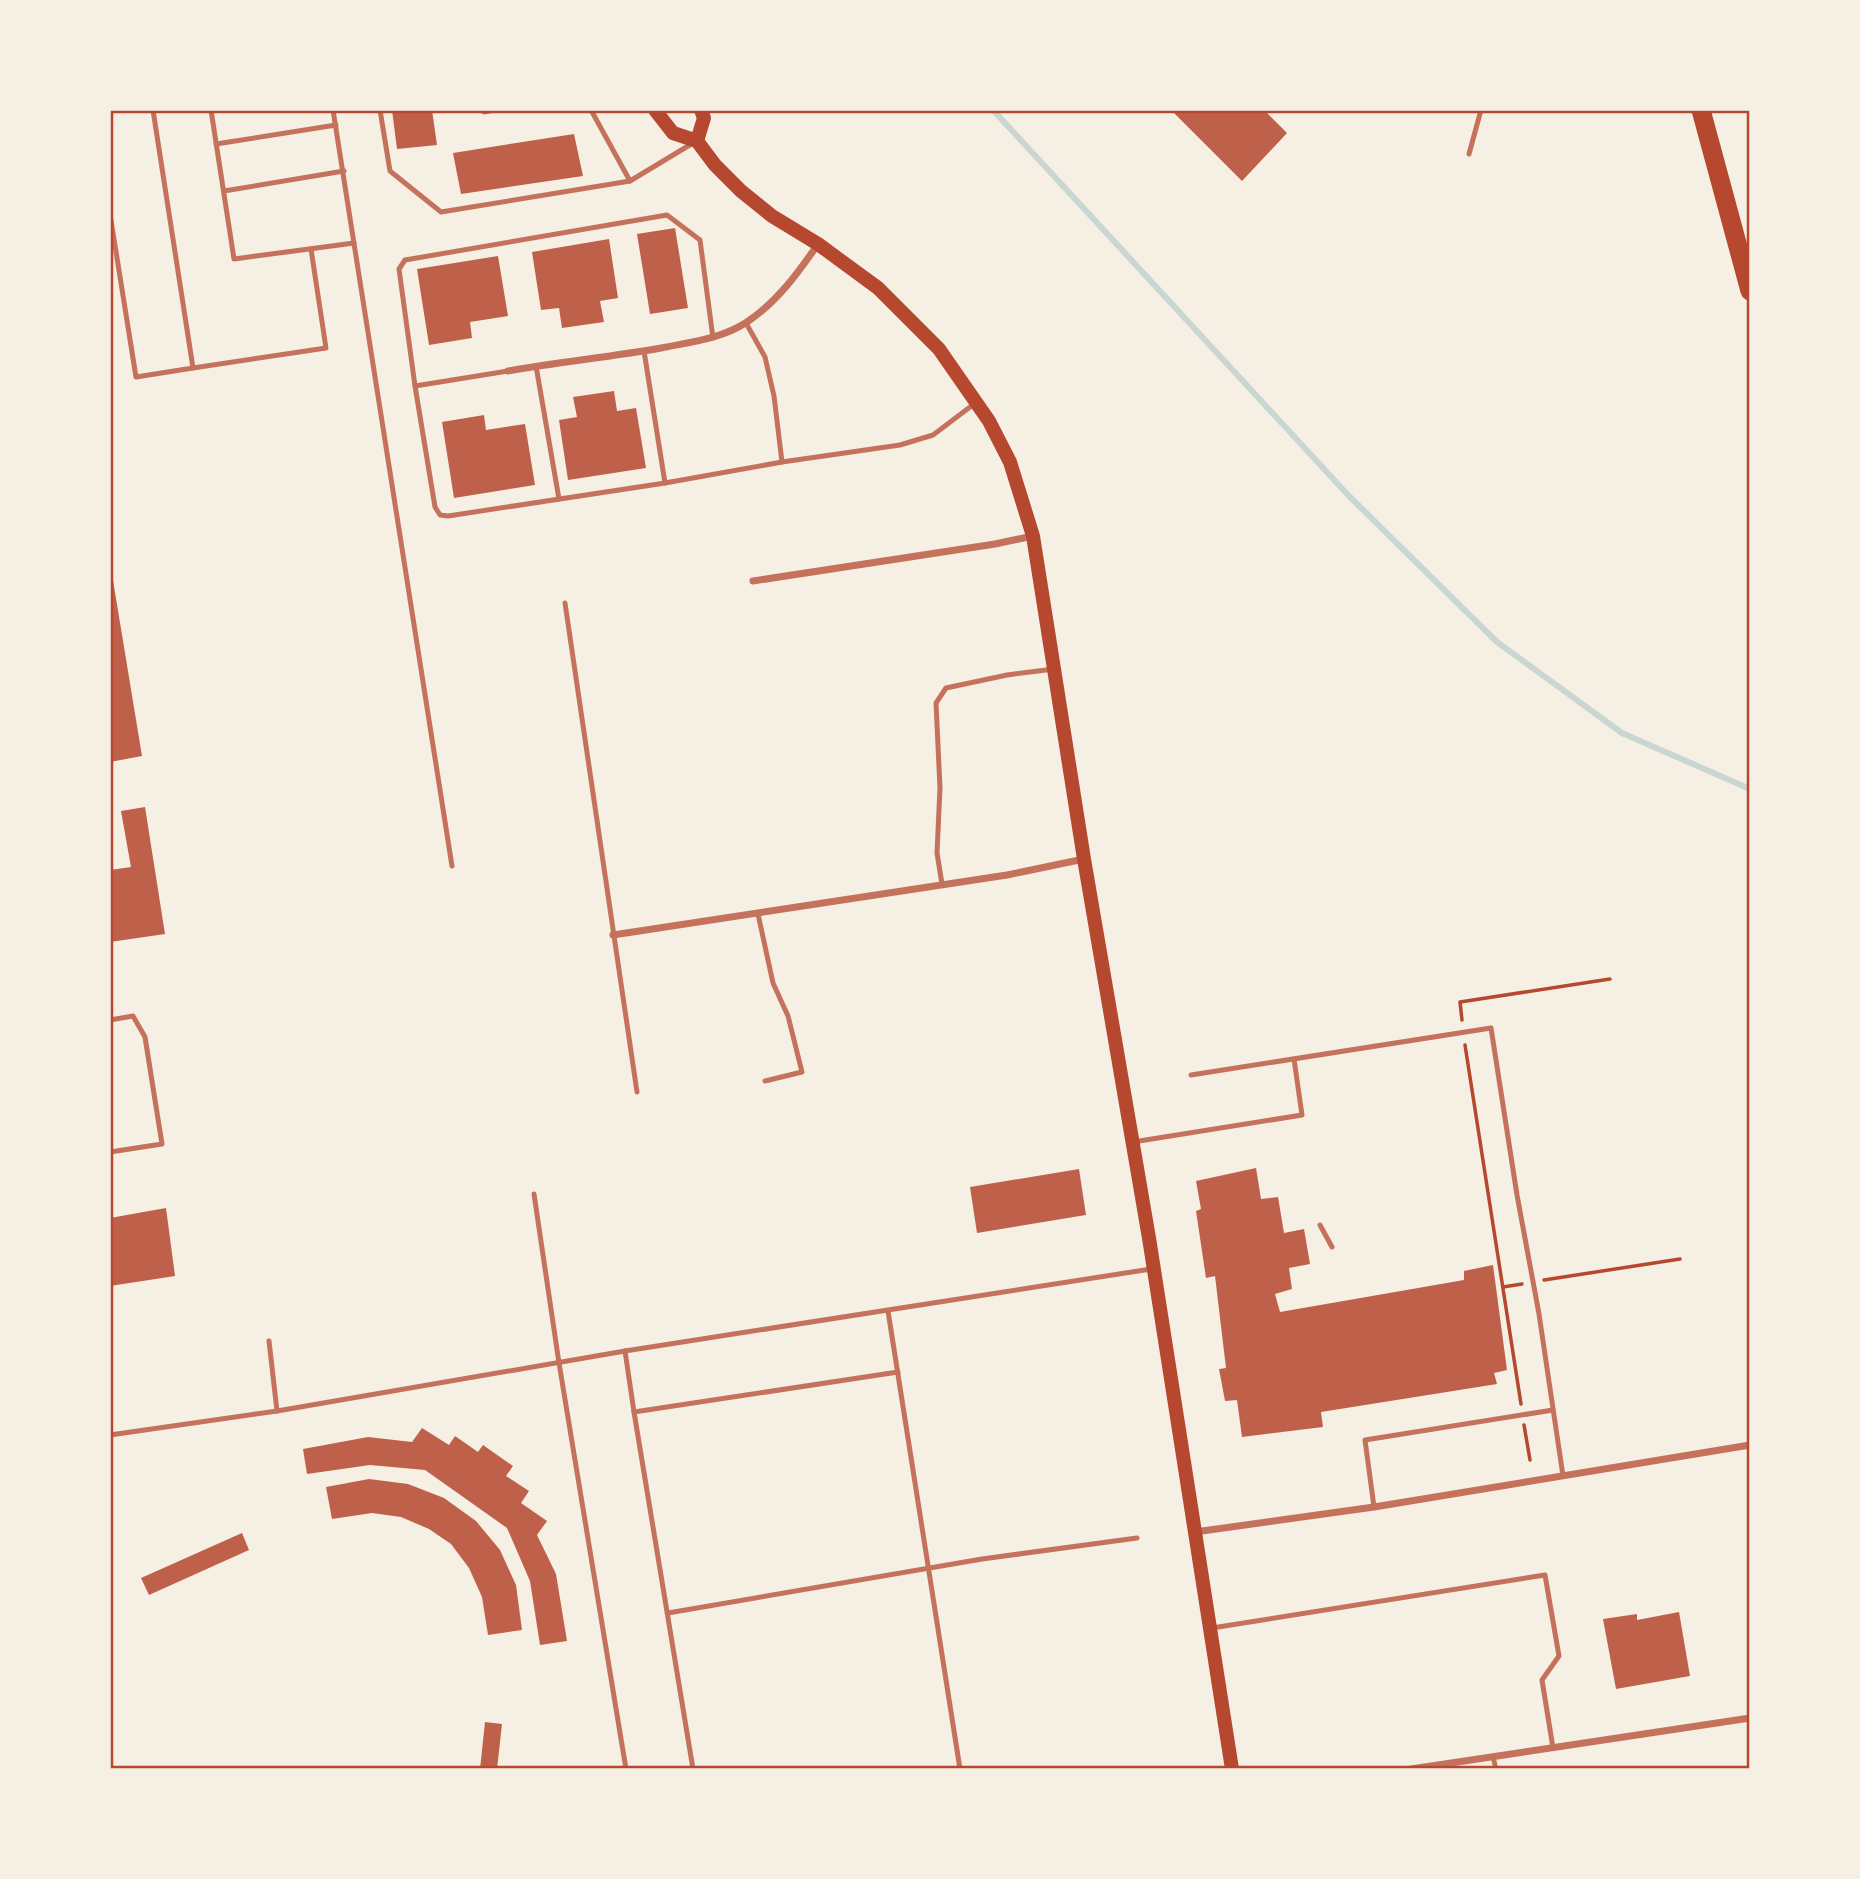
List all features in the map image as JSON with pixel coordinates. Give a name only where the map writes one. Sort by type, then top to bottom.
[{"type":"highway","points":[[1701,110],[1750,291]]},
{"type":"main road","points":[[656,110],[673,133],[697,141],[741,191],[772,216],[818,244],[889,297],[939,349],[977,402],[1010,462],[1033,536],[1084,859],[1154,1268],[1232,1769]]},
{"type":"main road","points":[[697,141],[704,118],[701,110]]},
{"type":"street","points":[[508,371],[713,338],[746,323],[767,307],[794,278],[818,244]]},
{"type":"street","points":[[752,581],[1033,536]]},
{"type":"street","points":[[613,934],[1007,875],[1084,859]]},
{"type":"street","points":[[1194,1532],[1374,1507],[1750,1445]]},
{"type":"street","points":[[1411,1769],[1750,1718]]},
{"type":"lane","points":[[153,110],[193,368]]},
{"type":"lane","points":[[211,110],[234,260],[354,243]]},
{"type":"lane","points":[[333,110],[452,866]]},
{"type":"lane","points":[[380,110],[390,171],[441,212],[630,181],[697,141]]},
{"type":"lane","points":[[481,110],[495,110]]},
{"type":"lane","points":[[591,110],[630,181]]},
{"type":"lane","points":[[1469,155],[1481,110]]},
{"type":"lane","points":[[216,144],[336,125]]},
{"type":"lane","points":[[224,191],[344,171]]},
{"type":"lane","points":[[110,214],[136,377],[326,348],[311,249]]},
{"type":"lane","points":[[713,338],[700,240],[667,215],[405,260],[399,270],[435,507],[440,515],[448,516],[665,483],[911,442],[933,435],[977,402]]},
{"type":"lane","points":[[746,323],[765,357],[774,396],[782,462]]},
{"type":"lane","points":[[643,351],[665,483]]},
{"type":"lane","points":[[536,366],[559,499]]},
{"type":"lane","points":[[415,386],[508,371]]},
{"type":"lane","points":[[565,603],[637,1092]]},
{"type":"lane","points":[[942,884],[937,853],[940,788],[936,703],[946,688],[1054,668]]},
{"type":"lane","points":[[758,914],[773,983],[788,1016],[802,1072],[765,1081]]},
{"type":"lane","points":[[110,1020],[133,1016],[145,1037],[162,1144],[110,1152]]},
{"type":"lane","points":[[1191,1075],[1491,1028],[1517,1195],[1534,1282],[1563,1476]]},
{"type":"lane","points":[[1133,1142],[1302,1115],[1294,1059]]},
{"type":"lane","points":[[534,1194],[626,1769]]},
{"type":"lane","points":[[1320,1225],[1332,1247]]},
{"type":"lane","points":[[110,1435],[277,1411],[625,1351],[1154,1268]]},
{"type":"lane","points":[[888,1311],[960,1769]]},
{"type":"lane","points":[[269,1341],[277,1411]]},
{"type":"lane","points":[[625,1351],[693,1769]]},
{"type":"lane","points":[[634,1412],[898,1372]]},
{"type":"lane","points":[[1374,1507],[1365,1440],[1553,1410]]},
{"type":"lane","points":[[668,1613],[927,1569],[1137,1538]]},
{"type":"lane","points":[[1209,1629],[1545,1575],[1559,1656],[1542,1680],[1553,1748]]},
{"type":"lane","points":[[1493,1757],[1496,1769]]},
{"type":"path","points":[[1503,1287],[1680,1259]]},
{"type":"building","points":[[392,110],[432,110],[437,145],[397,149]]},
{"type":"building","points":[[1171,110],[1264,110],[1287,133],[1242,181]]},
{"type":"building","points":[[574,134],[583,176],[461,194],[453,153]]},
{"type":"building","points":[[675,228],[688,308],[650,314],[637,234]]},
{"type":"building","points":[[609,239],[618,298],[600,301],[604,322],[562,328],[559,308],[541,310],[532,252]]},
{"type":"building","points":[[498,256],[508,316],[470,322],[472,338],[429,345],[417,269]]},
{"type":"building","points":[[614,391],[617,411],[636,408],[646,468],[568,480],[559,420],[577,417],[573,397]]},
{"type":"building","points":[[484,415],[486,430],[525,424],[535,485],[454,498],[442,422]]},
{"type":"building","points":[[110,562],[142,756],[110,762]]},
{"type":"building","points":[[145,807],[165,934],[110,942],[110,870],[131,867],[121,811]]},
{"type":"building","points":[[1256,1168],[1261,1199],[1278,1197],[1284,1233],[1304,1229],[1310,1264],[1289,1268],[1292,1289],[1275,1294],[1280,1312],[1464,1280],[1464,1271],[1493,1265],[1507,1370],[1494,1373],[1497,1384],[1321,1412],[1323,1427],[1242,1437],[1237,1400],[1225,1401],[1219,1369],[1226,1368],[1215,1276],[1206,1278],[1196,1211],[1201,1209],[1196,1181]]},
{"type":"building","points":[[1079,1169],[1086,1215],[977,1233],[970,1187]]},
{"type":"building","points":[[166,1208],[175,1276],[110,1286],[110,1218]]},
{"type":"building","points":[[422,1428],[449,1445],[455,1436],[478,1452],[483,1445],[513,1466],[506,1476],[529,1491],[521,1503],[547,1521],[537,1535],[556,1574],[567,1641],[540,1645],[530,1581],[507,1528],[425,1470],[370,1465],[307,1474],[303,1449],[368,1437],[412,1442]]},
{"type":"building","points":[[369,1479],[408,1484],[444,1498],[476,1521],[500,1550],[516,1585],[522,1630],[488,1635],[482,1597],[469,1568],[451,1544],[429,1529],[401,1517],[372,1513],[332,1519],[326,1487]]},
{"type":"building","points":[[242,1533],[249,1550],[149,1595],[141,1578]]},
{"type":"building","points":[[1679,1612],[1690,1676],[1616,1689],[1603,1619],[1637,1614],[1637,1620]]},
{"type":"building","points":[[485,1722],[502,1724],[497,1769],[480,1769]]},
{"type":"waterway","points":[[993,110],[1348,495],[1497,642],[1622,733],[1750,789]]}]
